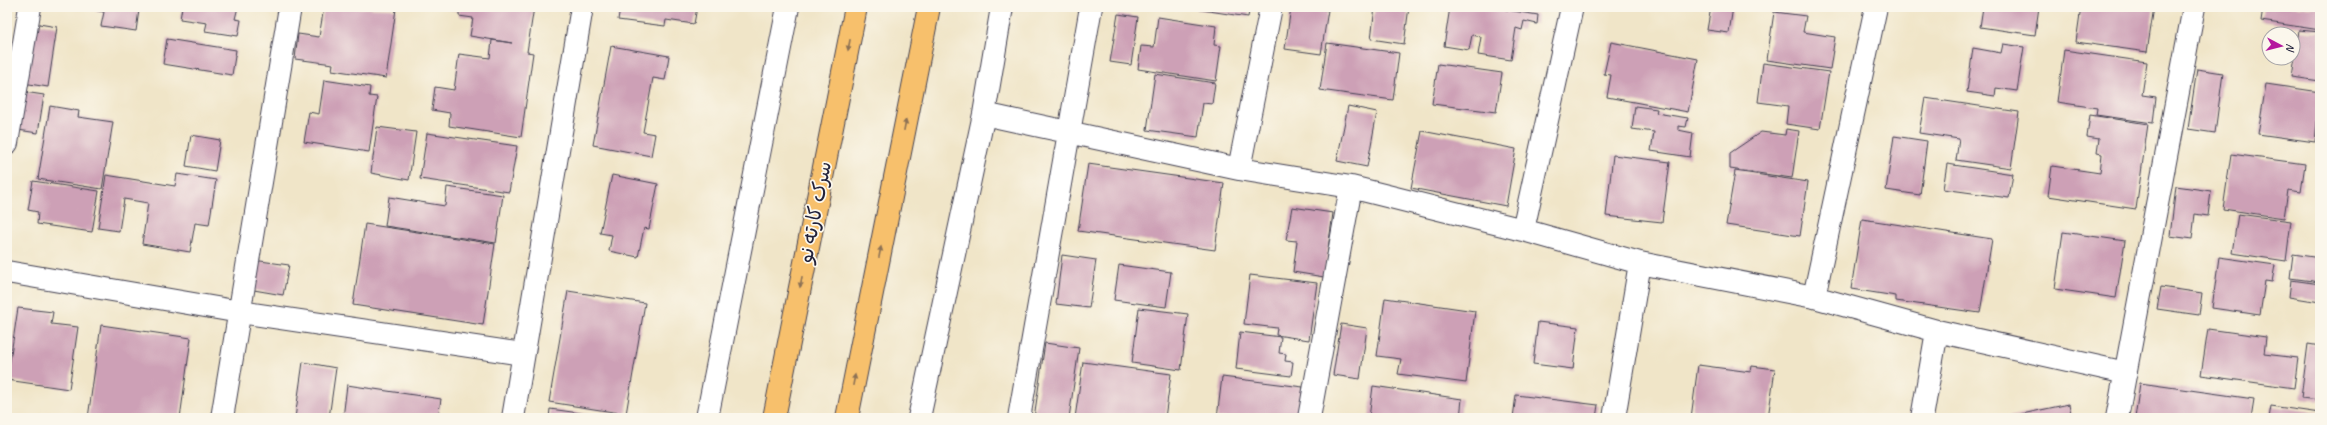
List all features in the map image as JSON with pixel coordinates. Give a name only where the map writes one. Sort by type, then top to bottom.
[{"type":"highway","name":"سرک کارته نو","points":[[774,418],[856,7]]},
{"type":"highway","points":[[847,418],[928,7]]},
{"type":"street","points":[[7,143],[30,7]]},
{"type":"street","points":[[222,418],[290,7]]},
{"type":"street","points":[[513,418],[582,7]]},
{"type":"street","points":[[707,418],[788,7]]},
{"type":"street","points":[[918,418],[984,114],[1002,7]]},
{"type":"street","points":[[1019,418],[1091,7]]},
{"type":"street","points":[[1239,169],[1271,7]]},
{"type":"street","points":[[1523,230],[1572,7]]},
{"type":"street","points":[[1814,297],[1876,7]]},
{"type":"street","points":[[2117,418],[2194,7]]},
{"type":"street","points":[[984,114],[1239,169],[1351,187],[1523,230],[1640,263],[1814,297],[1937,331],[2126,373]]},
{"type":"street","points":[[1309,418],[1351,187]]},
{"type":"street","points":[[1614,418],[1640,263]]},
{"type":"street","points":[[7,272],[240,312],[523,354]]},
{"type":"street","points":[[1922,418],[1937,331]]},
{"type":"building","points":[[79,7],[134,7],[133,9],[139,10],[136,31],[101,26],[104,12]]},
{"type":"building","points":[[182,7],[238,7],[235,19],[241,20],[238,36],[205,31],[207,23],[180,19]]},
{"type":"building","points":[[324,7],[396,9],[386,78],[332,70],[333,64],[295,59],[298,34],[319,37]]},
{"type":"building","points":[[445,7],[534,7],[527,52],[533,53],[521,137],[449,126],[450,113],[432,110],[435,87],[454,90],[459,54],[490,58],[492,40],[512,43],[470,36],[473,18],[459,16],[459,11],[445,9]]},
{"type":"building","points":[[620,7],[697,7],[694,24],[666,20],[665,26],[618,20]]},
{"type":"building","points":[[1196,7],[1250,7],[1248,17],[1196,9]]},
{"type":"building","points":[[1291,7],[1328,10],[1321,54],[1285,49]]},
{"type":"building","points":[[1375,7],[1409,7],[1404,44],[1371,39]]},
{"type":"building","points":[[1450,7],[1489,7],[1538,15],[1537,24],[1524,21],[1522,30],[1516,28],[1511,60],[1478,55],[1481,37],[1472,35],[1469,50],[1444,46]]},
{"type":"building","points":[[1506,7],[1522,7],[1522,10]]},
{"type":"building","points":[[1711,7],[1733,7],[1729,33],[1707,30]]},
{"type":"building","points":[[1827,7],[1841,7],[1840,10]]},
{"type":"building","points":[[1983,7],[2039,7],[2035,35],[1980,27]]},
{"type":"building","points":[[2081,7],[2154,7],[2147,52],[2076,42]]},
{"type":"building","points":[[2263,7],[2320,7],[2320,30],[2261,21]]},
{"type":"building","points":[[1774,12],[1806,16],[1803,32],[1835,37],[1830,69],[1767,60]]},
{"type":"building","points":[[1118,14],[1138,17],[1131,65],[1110,62]]},
{"type":"building","points":[[1158,17],[1216,26],[1214,45],[1221,46],[1216,81],[1138,69],[1141,46],[1154,47]]},
{"type":"building","points":[[33,23],[57,27],[48,87],[23,83]]},
{"type":"building","points":[[2301,30],[2320,32],[2320,81],[2292,77],[2294,66],[2301,66]]},
{"type":"building","points":[[167,39],[236,50],[232,75],[163,64]]},
{"type":"building","points":[[1611,42],[1698,59],[1688,112],[1607,97],[1611,75],[1604,74]]},
{"type":"building","points":[[1327,43],[1399,53],[1393,100],[1320,90]]},
{"type":"building","points":[[2003,44],[2024,47],[2017,91],[1996,88],[1995,96],[1967,92],[1973,48],[2001,53]]},
{"type":"building","points":[[611,46],[669,56],[665,80],[653,78],[643,132],[655,134],[651,156],[593,145]]},
{"type":"building","points":[[2064,50],[2147,62],[2142,95],[2156,97],[2153,123],[2096,115],[2097,108],[2057,102]]},
{"type":"building","points":[[1763,63],[1829,72],[1820,129],[1786,124],[1788,106],[1758,102]]},
{"type":"building","points":[[1438,64],[1502,73],[1496,112],[1432,104]]},
{"type":"building","points":[[2197,69],[2223,73],[2215,133],[2188,129]]},
{"type":"building","points":[[1155,74],[1215,83],[1212,104],[1203,103],[1198,137],[1147,130]]},
{"type":"building","points":[[324,80],[370,87],[369,96],[377,97],[369,152],[304,142],[309,112],[319,114]]},
{"type":"building","points":[[2266,84],[2320,92],[2315,142],[2258,134]]},
{"type":"building","points":[[24,92],[44,95],[38,133],[18,130]]},
{"type":"building","points":[[1925,98],[2019,112],[2011,168],[1956,160],[1959,139],[1919,133]]},
{"type":"building","points":[[50,106],[79,111],[78,117],[113,122],[102,189],[38,179]]},
{"type":"building","points":[[1348,106],[1377,112],[1367,167],[1337,161]]},
{"type":"building","points":[[1635,106],[1657,109],[1656,113],[1688,118],[1686,127],[1678,126],[1678,130],[1693,133],[1690,157],[1651,151],[1654,132],[1632,129]]},
{"type":"building","points":[[2090,115],[2148,124],[2136,209],[2048,196],[2052,166],[2100,173],[2102,154],[2097,153],[2099,139],[2087,137]]},
{"type":"building","points":[[377,127],[416,132],[409,180],[371,173]]},
{"type":"building","points":[[1786,129],[1799,131],[1792,178],[1730,169],[1730,153],[1761,132],[1785,135]]},
{"type":"building","points":[[1422,131],[1516,149],[1506,206],[1411,188]]},
{"type":"building","points":[[427,133],[517,146],[509,192],[420,179]]},
{"type":"building","points":[[191,135],[220,140],[215,171],[186,166]]},
{"type":"building","points":[[1894,136],[1927,141],[1920,195],[1886,190]]},
{"type":"building","points":[[2231,154],[2305,164],[2301,192],[2288,190],[2284,218],[2223,209]]},
{"type":"building","points":[[1613,155],[1670,162],[1662,222],[1606,216]]},
{"type":"building","points":[[1088,164],[1224,183],[1215,250],[1078,231]]},
{"type":"building","points":[[1947,164],[2013,174],[2009,198],[1943,189]]},
{"type":"building","points":[[1735,171],[1808,182],[1800,236],[1726,225]]},
{"type":"building","points":[[177,174],[216,180],[209,225],[195,223],[190,252],[142,244],[148,203],[124,199],[119,231],[98,228],[106,175],[175,186]]},
{"type":"building","points":[[612,175],[658,184],[649,229],[644,228],[638,257],[609,251],[612,235],[600,233]]},
{"type":"building","points":[[33,181],[99,191],[92,232],[37,224],[38,212],[28,210]]},
{"type":"building","points":[[2176,186],[2211,191],[2208,216],[2195,214],[2192,239],[2170,236]]},
{"type":"building","points":[[447,187],[503,195],[496,243],[385,226],[389,197],[445,206]]},
{"type":"building","points":[[1292,207],[1333,213],[1324,277],[1293,272],[1297,241],[1286,240]]},
{"type":"building","points":[[2238,214],[2291,221],[2286,261],[2232,253]]},
{"type":"building","points":[[1862,219],[1992,239],[1980,313],[1896,301],[1896,296],[1851,289]]},
{"type":"building","points":[[365,224],[495,244],[483,325],[353,305]]},
{"type":"building","points":[[2063,232],[2125,241],[2116,298],[2055,289]]},
{"type":"building","points":[[2293,254],[2320,258],[2320,282],[2290,278]]},
{"type":"building","points":[[1062,255],[1096,260],[1089,308],[1056,304]]},
{"type":"building","points":[[2219,257],[2275,265],[2272,282],[2265,281],[2260,315],[2212,308]]},
{"type":"building","points":[[253,260],[289,265],[283,295],[248,289]]},
{"type":"building","points":[[1119,265],[1171,272],[1166,307],[1114,300]]},
{"type":"building","points":[[1250,275],[1317,283],[1309,340],[1276,335],[1277,328],[1244,324]]},
{"type":"building","points":[[2291,280],[2320,284],[2320,302],[2289,297]]},
{"type":"building","points":[[2161,287],[2202,293],[2199,315],[2157,309]]},
{"type":"building","points":[[568,291],[645,303],[626,414],[549,402]]},
{"type":"building","points":[[1385,298],[1475,311],[1466,383],[1398,374],[1401,359],[1377,356]]},
{"type":"building","points":[[18,308],[53,312],[51,324],[78,327],[69,389],[7,380]]},
{"type":"building","points":[[1139,308],[1188,314],[1181,370],[1132,363]]},
{"type":"building","points":[[1538,322],[1578,327],[1573,369],[1533,364]]},
{"type":"building","points":[[1341,324],[1367,328],[1360,379],[1333,375]]},
{"type":"building","points":[[101,325],[191,338],[180,418],[88,418]]},
{"type":"building","points":[[2208,329],[2266,337],[2264,354],[2298,358],[2294,388],[2201,375]]},
{"type":"building","points":[[1240,332],[1281,337],[1279,353],[1286,354],[1285,361],[1293,362],[1291,376],[1236,369]]},
{"type":"building","points":[[1045,343],[1079,348],[1069,418],[1034,418]]},
{"type":"building","points":[[2308,344],[2320,346],[2320,400],[2301,398]]},
{"type":"building","points":[[303,362],[336,368],[329,418],[295,418]]},
{"type":"building","points":[[1083,362],[1171,374],[1165,418],[1075,418]]},
{"type":"building","points":[[1698,365],[1751,372],[1752,366],[1775,369],[1768,418],[1691,418]]},
{"type":"building","points":[[1222,377],[1303,387],[1299,418],[1217,418]]},
{"type":"building","points":[[2140,383],[2254,399],[2251,418],[2135,418]]},
{"type":"building","points":[[347,385],[441,399],[438,418],[343,418]]},
{"type":"building","points":[[1373,386],[1462,399],[1460,418],[1369,418]]},
{"type":"building","points":[[1516,395],[1598,405],[1596,418],[1513,418]]},
{"type":"building","points":[[2069,404],[2072,418],[2008,418],[2008,417]]},
{"type":"building","points":[[2271,406],[2320,413],[2320,418],[2269,418]]},
{"type":"building","points":[[550,409],[609,417],[549,418]]}]
